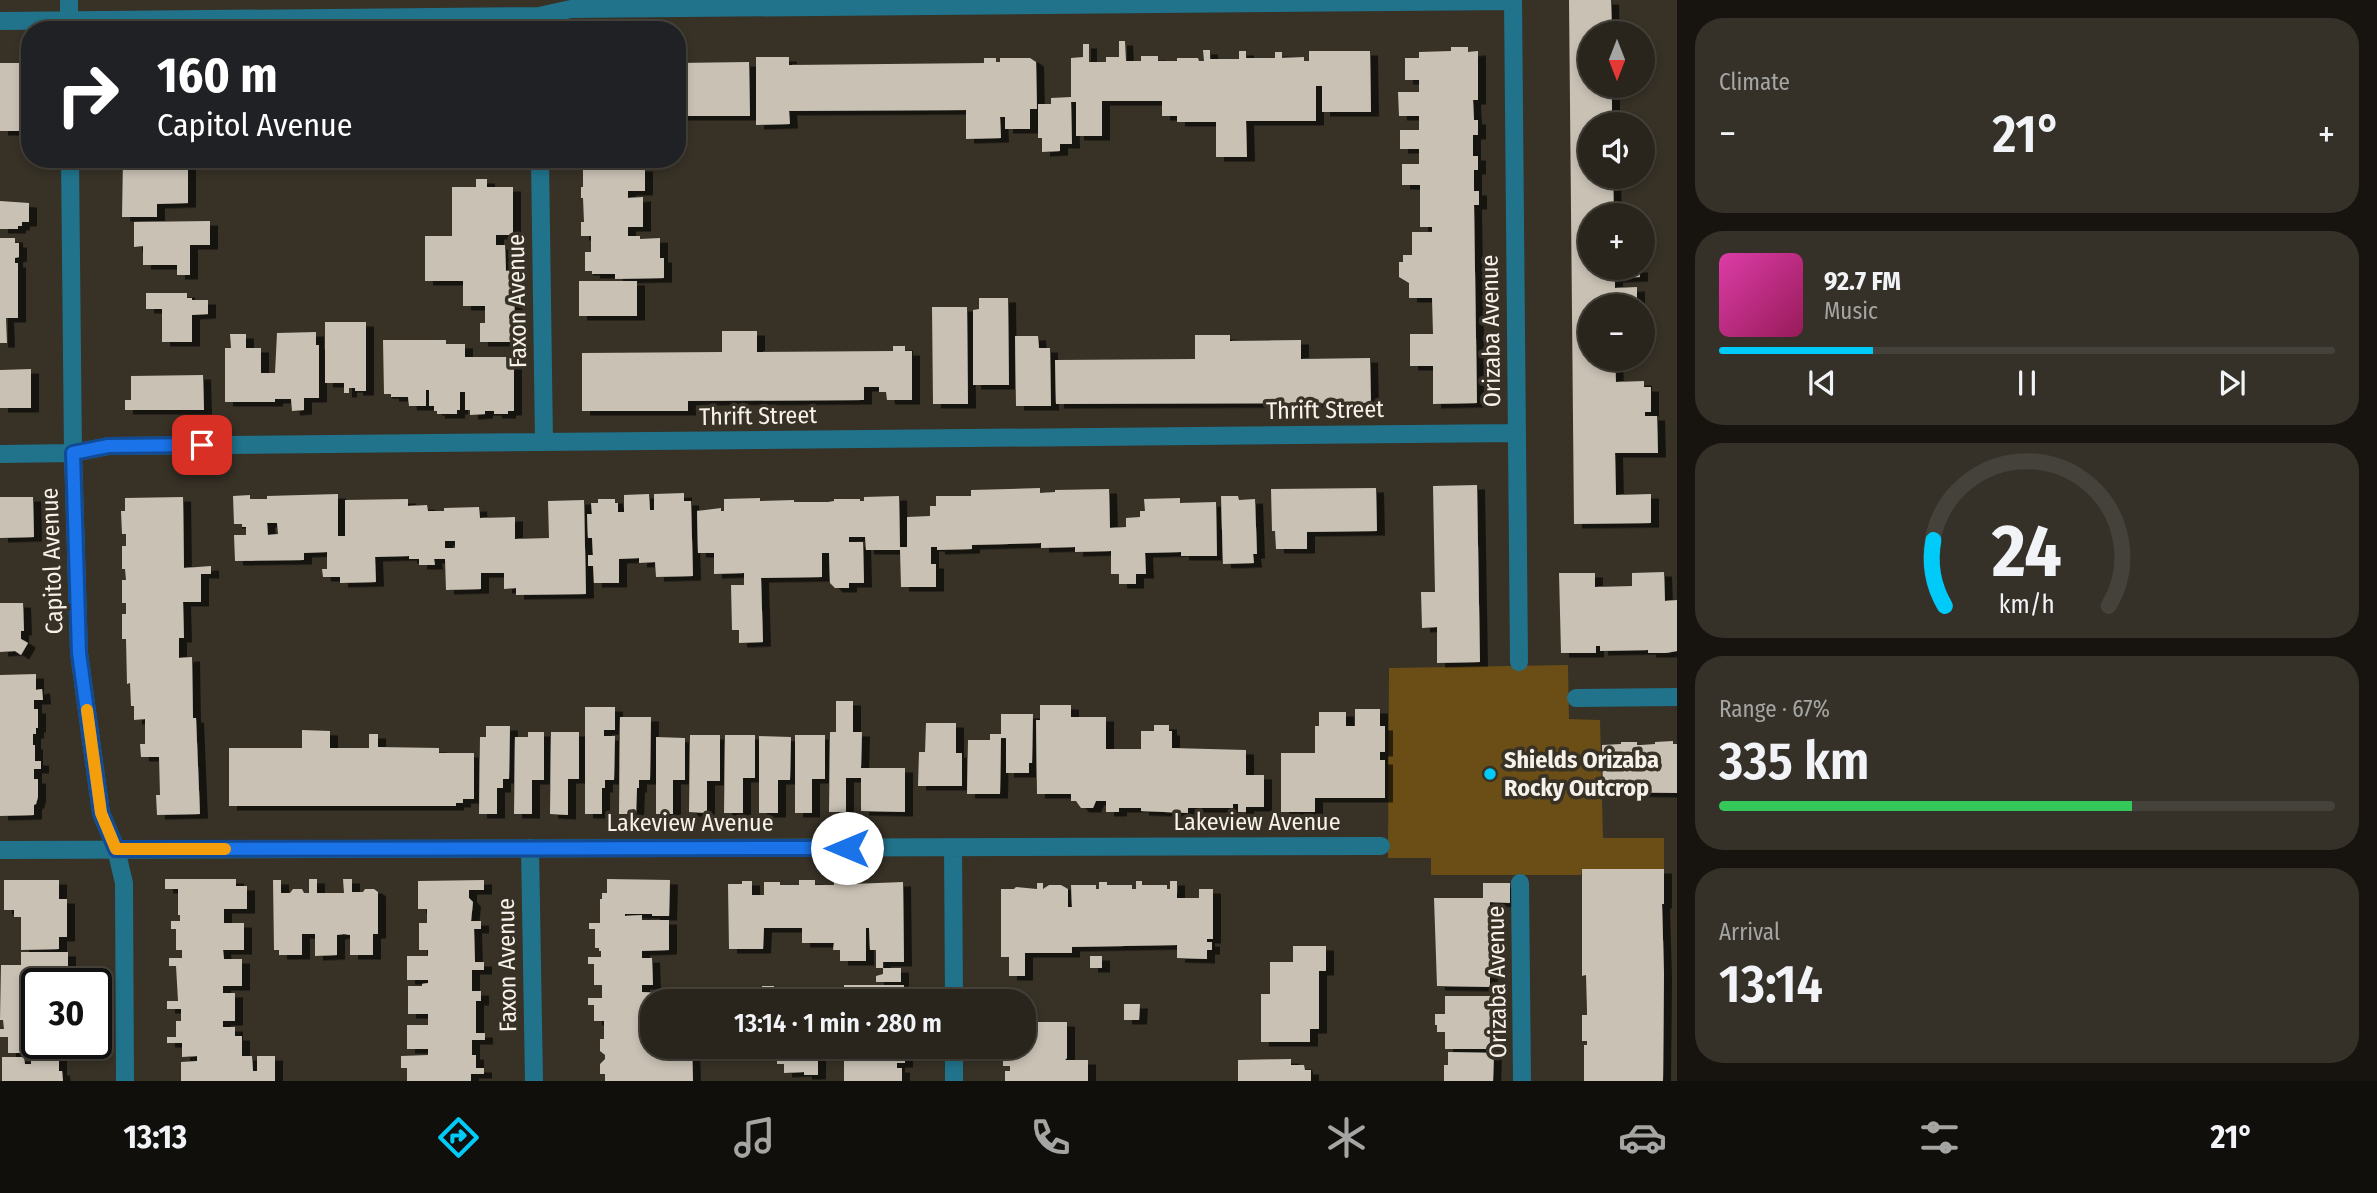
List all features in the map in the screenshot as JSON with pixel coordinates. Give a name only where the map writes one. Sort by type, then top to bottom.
[{"type":"street","points":[[69,0],[69,21]]},
{"type":"street","points":[[544,21],[571,9],[1513,0]]},
{"type":"street","name":"Orizaba Avenue","points":[[1513,0],[1519,663]]},
{"type":"street","points":[[0,21],[21,22]]},
{"type":"street","name":"Capitol Avenue","points":[[71,168],[73,453],[79,653],[101,813],[116,849],[124,884],[125,1081]]},
{"type":"street","name":"Faxon Avenue","points":[[540,168],[544,442]]},
{"type":"street","name":"Thrift Street","points":[[0,454],[73,453],[108,446],[1517,433]]},
{"type":"street","points":[[1576,698],[1677,697]]},
{"type":"street","name":"Lakeview Avenue","points":[[0,850],[1381,846]]},
{"type":"street","points":[[953,847],[954,989]]},
{"type":"street","name":"Faxon Avenue","points":[[530,848],[534,1081]]},
{"type":"street","name":"Orizaba Avenue","points":[[1521,883],[1522,1081]]},
{"type":"street","points":[[954,1059],[954,1081]]},
{"type":"shaded area","points":[[1568,665],[1569,719],[1600,720],[1603,838],[1664,838],[1664,869],[1582,869],[1581,875],[1431,875],[1431,858],[1388,858],[1389,668]]},
{"type":"building","points":[[1569,0],[1611,0],[1612,21],[1578,21],[1578,98],[1612,98],[1612,112],[1578,112],[1578,189],[1613,189],[1614,203],[1578,203],[1578,280],[1615,280],[1615,288],[1637,287],[1637,294],[1578,294],[1578,371],[1616,371],[1616,382],[1644,381],[1644,387],[1651,387],[1651,412],[1645,412],[1645,416],[1657,416],[1658,453],[1615,453],[1616,495],[1651,494],[1651,523],[1574,524]]},
{"type":"building","points":[[1119,41],[1125,41],[1126,61],[1141,61],[1141,56],[1158,56],[1158,61],[1198,58],[1199,61],[1204,61],[1203,50],[1210,50],[1210,59],[1239,59],[1239,51],[1246,51],[1246,58],[1275,58],[1275,52],[1282,52],[1282,58],[1304,57],[1304,61],[1309,61],[1309,51],[1370,51],[1371,112],[1322,112],[1322,86],[1316,86],[1316,121],[1246,121],[1247,157],[1216,157],[1216,122],[1177,122],[1177,116],[1162,116],[1162,101],[1102,101],[1102,136],[1076,136],[1076,102],[1071,102],[1072,144],[1060,144],[1060,151],[1042,152],[1042,138],[1038,138],[1038,104],[1051,104],[1051,98],[1071,97],[1071,58],[1083,57],[1083,44],[1089,44],[1089,62],[1106,62],[1106,57],[1119,57]]},
{"type":"building","points":[[1451,47],[1468,47],[1468,52],[1478,51],[1478,100],[1473,100],[1474,120],[1478,120],[1478,135],[1473,135],[1473,156],[1478,156],[1478,170],[1474,170],[1474,191],[1479,191],[1479,205],[1474,205],[1477,403],[1433,404],[1433,366],[1410,366],[1410,334],[1433,334],[1432,298],[1409,298],[1409,283],[1399,277],[1399,262],[1403,262],[1403,255],[1412,255],[1412,232],[1432,232],[1432,227],[1420,227],[1420,185],[1402,185],[1402,164],[1419,164],[1419,149],[1400,149],[1400,130],[1419,130],[1419,116],[1399,116],[1398,92],[1419,92],[1419,80],[1405,80],[1405,58],[1419,58],[1419,52],[1451,51]]},
{"type":"building","points":[[756,57],[789,57],[789,65],[984,63],[984,58],[996,58],[996,62],[1000,62],[1000,58],[1030,58],[1036,62],[1037,109],[1030,109],[1030,129],[1005,129],[1005,117],[1000,117],[1001,138],[966,139],[966,110],[789,111],[790,124],[756,125]]},
{"type":"building","points":[[749,62],[750,116],[686,116],[686,63]]},
{"type":"building","points":[[0,63],[21,63],[21,131],[0,131]]},
{"type":"building","points":[[123,168],[188,168],[188,203],[157,204],[157,217],[122,217]]},
{"type":"building","points":[[583,168],[645,168],[645,191],[628,191],[628,198],[643,197],[643,227],[628,227],[628,236],[640,236],[640,239],[660,238],[664,278],[615,279],[615,274],[592,274],[592,271],[585,271],[585,252],[591,252],[591,236],[581,236],[581,222],[584,222],[581,198]]},
{"type":"building","points":[[476,179],[487,179],[487,187],[513,187],[513,235],[496,235],[496,245],[505,245],[506,271],[514,270],[515,342],[480,342],[480,323],[485,323],[485,306],[463,306],[463,281],[425,281],[425,236],[452,236],[452,187],[476,187]]},
{"type":"building","points":[[0,201],[29,203],[29,222],[22,222],[18,229],[0,229]]},
{"type":"building","points":[[210,221],[210,245],[190,245],[190,275],[177,275],[177,265],[143,265],[143,246],[134,247],[134,222]]},
{"type":"building","points":[[0,238],[15,238],[15,243],[19,243],[19,257],[15,258],[15,263],[18,263],[18,318],[6,318],[7,343],[0,343]]},
{"type":"building","points":[[579,281],[637,281],[637,316],[579,316]]},
{"type":"building","points":[[146,293],[187,293],[187,298],[192,300],[208,300],[208,314],[192,315],[192,342],[162,342],[162,309],[146,309]]},
{"type":"building","points":[[979,298],[1008,298],[1009,385],[973,385],[973,310],[979,309]]},
{"type":"building","points":[[932,307],[967,307],[968,404],[933,404]]},
{"type":"building","points":[[325,322],[366,322],[366,391],[349,388],[349,393],[344,393],[344,383],[325,383]]},
{"type":"building","points":[[722,331],[757,331],[757,352],[893,351],[893,346],[905,346],[905,351],[912,351],[912,400],[887,400],[886,392],[879,392],[879,387],[864,387],[864,400],[688,401],[688,411],[582,411],[582,353],[722,352]]},
{"type":"building","points":[[316,332],[316,345],[319,345],[319,398],[304,398],[304,410],[292,411],[291,399],[275,399],[275,402],[225,402],[225,348],[231,348],[230,334],[246,334],[246,348],[261,348],[261,373],[275,373],[277,333]]},
{"type":"building","points":[[1195,335],[1230,335],[1230,341],[1301,340],[1301,359],[1370,358],[1371,403],[1056,404],[1055,360],[1195,359]]},
{"type":"building","points":[[1015,336],[1038,336],[1039,348],[1050,348],[1051,406],[1016,406]]},
{"type":"building","points":[[383,340],[446,340],[446,344],[465,344],[465,357],[514,357],[514,411],[494,414],[494,411],[485,411],[485,414],[470,415],[470,410],[465,410],[465,392],[460,392],[460,410],[457,410],[457,414],[437,414],[434,406],[429,406],[429,390],[426,390],[426,406],[409,406],[408,397],[391,397],[391,394],[384,394]]},
{"type":"building","points":[[31,369],[31,408],[0,408],[0,370]]},
{"type":"building","points":[[203,375],[204,410],[125,410],[125,400],[131,400],[131,376]]},
{"type":"building","points":[[1477,485],[1480,662],[1437,663],[1437,627],[1422,628],[1421,592],[1435,592],[1433,486]]},
{"type":"building","points":[[1040,488],[1040,493],[1055,490],[1109,489],[1110,528],[1126,527],[1126,518],[1140,517],[1140,511],[1145,511],[1144,499],[1180,498],[1180,503],[1216,502],[1217,556],[1181,556],[1181,552],[1145,553],[1146,574],[1136,574],[1136,584],[1119,584],[1119,574],[1111,574],[1111,551],[1075,552],[1075,547],[1041,548],[1041,543],[972,545],[972,549],[937,550],[937,547],[931,547],[931,564],[936,564],[936,587],[901,587],[900,550],[866,550],[865,537],[849,537],[849,542],[863,542],[864,583],[849,583],[849,588],[835,588],[830,583],[829,553],[822,553],[822,577],[761,578],[763,642],[739,643],[739,630],[732,630],[731,585],[744,585],[744,573],[714,574],[714,553],[698,553],[697,511],[721,508],[721,511],[724,511],[724,499],[828,502],[834,499],[864,501],[864,497],[899,496],[900,547],[907,547],[907,517],[930,516],[930,506],[936,506],[936,496],[971,496],[971,490]]},
{"type":"building","points":[[1376,488],[1377,531],[1307,532],[1307,549],[1276,549],[1275,531],[1272,531],[1271,489]]},
{"type":"building","points":[[684,493],[684,501],[691,501],[693,576],[656,577],[655,562],[639,563],[639,558],[619,559],[619,583],[594,583],[593,566],[588,566],[588,555],[593,555],[592,538],[588,538],[587,514],[592,514],[591,503],[598,503],[598,499],[615,499],[618,512],[624,512],[624,495],[649,494],[650,510],[654,510],[654,494]]},
{"type":"building","points":[[338,494],[338,536],[345,536],[345,500],[408,499],[408,506],[427,505],[428,511],[479,507],[480,518],[515,517],[515,539],[549,538],[548,501],[584,500],[586,594],[516,595],[516,588],[504,589],[504,573],[481,573],[481,589],[446,590],[445,559],[434,559],[435,565],[419,565],[419,559],[409,559],[409,556],[375,557],[376,582],[340,583],[340,577],[323,577],[322,569],[327,569],[327,552],[304,553],[304,560],[235,561],[234,535],[246,535],[246,527],[234,524],[233,496],[250,495],[250,499],[267,499],[267,496]],"holes":[[[267,523],[277,523],[278,534],[268,535]],[[445,541],[455,541],[455,548],[445,548]]]},
{"type":"building","points":[[1221,496],[1238,496],[1239,500],[1255,499],[1257,554],[1253,554],[1254,563],[1223,564]]},
{"type":"building","points":[[0,497],[33,497],[34,537],[0,538]]},
{"type":"building","points":[[183,497],[184,568],[211,566],[211,574],[201,574],[201,602],[183,602],[184,638],[179,638],[179,658],[192,657],[193,718],[196,718],[200,814],[157,815],[156,795],[160,795],[159,757],[141,757],[140,744],[145,744],[145,719],[134,720],[130,683],[127,684],[126,639],[122,639],[122,614],[126,614],[126,603],[122,603],[122,580],[126,580],[125,569],[122,569],[122,546],[126,546],[126,534],[122,534],[121,511],[125,511],[125,498]]},
{"type":"building","points":[[1664,572],[1665,601],[1677,600],[1677,651],[1600,651],[1600,646],[1596,646],[1596,653],[1561,653],[1559,573],[1595,573],[1595,587],[1632,586],[1632,573]]},
{"type":"building","points":[[0,603],[23,603],[24,631],[21,631],[21,639],[28,643],[21,655],[15,651],[0,652]]},
{"type":"building","points":[[36,674],[36,690],[42,689],[43,700],[34,700],[34,709],[38,709],[38,728],[36,734],[33,734],[33,745],[35,761],[41,761],[41,769],[34,769],[34,779],[38,779],[38,797],[34,805],[34,815],[0,816],[0,675]]},
{"type":"building","points":[[836,701],[853,701],[853,732],[862,732],[861,768],[905,768],[905,812],[861,811],[861,778],[846,778],[846,812],[829,812],[830,732],[836,732]]},
{"type":"building","points":[[1040,705],[1071,705],[1071,717],[1106,717],[1106,749],[1141,749],[1141,731],[1154,731],[1154,725],[1169,725],[1169,731],[1172,731],[1172,748],[1246,750],[1246,775],[1264,775],[1264,807],[1246,807],[1246,812],[1238,812],[1238,804],[1233,804],[1233,808],[1188,808],[1188,813],[1141,811],[1141,808],[1119,808],[1119,812],[1106,812],[1106,801],[1096,801],[1093,808],[1081,808],[1076,801],[1071,801],[1071,794],[1037,794],[1036,720],[1040,720]]},
{"type":"building","points":[[585,707],[615,707],[615,730],[604,730],[604,736],[615,736],[614,780],[605,780],[605,788],[602,788],[602,814],[585,814]]},
{"type":"building","points":[[1355,709],[1380,709],[1380,726],[1385,726],[1385,752],[1380,752],[1380,760],[1385,760],[1385,798],[1315,798],[1315,812],[1281,812],[1281,753],[1315,753],[1315,726],[1319,726],[1319,712],[1346,712],[1346,726],[1355,726]]},
{"type":"building","points":[[1001,714],[1033,714],[1032,763],[1029,763],[1029,773],[1006,773],[1006,738],[1001,738],[1000,794],[967,794],[968,740],[990,740],[990,734],[1001,734]]},
{"type":"building","points":[[620,717],[651,717],[650,780],[639,780],[636,814],[619,814]]},
{"type":"building","points":[[926,723],[956,723],[956,753],[962,753],[962,786],[918,786],[919,752],[925,752]]},
{"type":"building","points":[[486,726],[510,726],[509,779],[503,779],[503,788],[497,788],[497,814],[479,814],[480,737],[486,737]]},
{"type":"building","points":[[302,730],[330,731],[330,748],[369,748],[369,734],[378,734],[378,747],[439,748],[439,753],[474,753],[474,799],[463,799],[463,803],[456,803],[456,806],[229,806],[229,748],[302,748]]},
{"type":"building","points":[[528,732],[544,732],[544,780],[532,780],[532,814],[514,814],[515,737],[528,737]]},
{"type":"building","points":[[551,732],[579,732],[579,779],[568,779],[568,815],[550,814]]},
{"type":"building","points":[[690,735],[720,735],[720,781],[707,781],[707,813],[689,812]]},
{"type":"building","points":[[725,735],[755,735],[755,778],[743,778],[743,813],[724,813]]},
{"type":"building","points":[[795,735],[825,735],[825,779],[812,779],[812,813],[795,813]]},
{"type":"building","points":[[759,736],[791,737],[790,780],[778,780],[778,813],[759,813]]},
{"type":"building","points":[[656,737],[685,738],[685,780],[673,780],[673,814],[656,814]]},
{"type":"building","points":[[1673,741],[1673,744],[1677,744],[1677,793],[1603,792],[1602,745],[1637,742],[1637,745],[1641,745]]},
{"type":"building","points":[[1582,869],[1664,869],[1663,1081],[1584,1081],[1584,1045],[1587,1045],[1587,1041],[1582,1041],[1582,1015],[1587,1015],[1587,1011],[1586,975],[1582,976]]},
{"type":"building","points":[[165,879],[236,879],[236,886],[247,886],[247,909],[224,909],[224,923],[244,923],[244,950],[223,950],[224,959],[242,959],[242,986],[223,986],[223,993],[235,993],[235,1021],[223,1021],[223,1027],[235,1027],[235,1036],[242,1036],[242,1056],[252,1056],[253,1071],[257,1071],[257,1056],[275,1056],[275,1081],[181,1081],[181,1062],[197,1061],[197,1056],[182,1057],[182,1043],[167,1043],[167,1037],[176,1037],[176,1021],[181,1021],[181,1009],[167,1009],[167,1001],[178,1001],[176,966],[169,966],[169,958],[182,958],[182,950],[176,950],[176,929],[171,929],[171,921],[180,921],[178,889],[165,889]]},
{"type":"building","points":[[309,879],[317,879],[317,893],[344,893],[343,879],[352,879],[352,892],[374,889],[378,892],[378,934],[373,934],[373,955],[350,955],[350,935],[344,934],[337,935],[337,955],[315,956],[315,934],[302,934],[302,955],[279,955],[279,950],[274,950],[273,880],[281,880],[281,893],[302,889],[304,893],[309,893]]},
{"type":"building","points":[[607,879],[670,880],[669,916],[625,914],[642,915],[642,920],[669,920],[669,950],[642,951],[642,958],[652,958],[653,985],[642,985],[640,989],[640,1059],[692,1059],[693,1081],[605,1081],[605,1074],[600,1074],[600,1064],[605,1059],[605,1055],[600,1051],[600,1039],[604,1039],[604,1021],[594,1021],[594,1005],[588,1005],[588,998],[602,998],[602,985],[594,985],[594,964],[588,964],[588,957],[601,957],[601,951],[595,948],[595,929],[589,929],[589,923],[600,923],[600,899],[602,893],[607,893]]},
{"type":"building","points":[[4,880],[59,880],[59,899],[67,899],[67,937],[59,937],[59,949],[21,950],[21,917],[14,917],[14,910],[4,910]]},
{"type":"building","points":[[484,880],[484,890],[469,890],[469,898],[473,902],[471,921],[481,921],[481,929],[474,929],[475,962],[484,962],[484,970],[472,970],[472,991],[481,991],[481,1001],[476,1001],[476,1033],[485,1033],[485,1040],[472,1040],[472,1055],[476,1055],[476,1068],[484,1068],[484,1074],[471,1074],[471,1081],[407,1081],[407,1068],[401,1068],[401,1056],[428,1055],[428,1049],[407,1049],[407,1025],[428,1025],[428,1014],[408,1014],[408,986],[428,983],[428,980],[407,980],[407,956],[428,956],[428,950],[419,950],[419,923],[427,923],[427,909],[418,909],[418,881]]},
{"type":"building","points":[[799,880],[815,880],[815,885],[834,885],[834,880],[852,880],[852,884],[903,882],[904,962],[883,962],[883,968],[876,968],[876,950],[870,950],[869,928],[866,928],[866,961],[840,961],[840,950],[833,950],[834,943],[802,943],[802,928],[764,928],[763,949],[729,949],[728,884],[752,881],[752,895],[764,895],[764,882],[799,885]]},
{"type":"building","points":[[1136,881],[1142,881],[1142,885],[1167,885],[1167,889],[1170,889],[1170,881],[1177,881],[1177,898],[1199,898],[1199,889],[1213,889],[1213,939],[1207,939],[1207,942],[1212,942],[1212,950],[1207,950],[1207,959],[1177,958],[1177,945],[1072,947],[1072,953],[1025,953],[1025,976],[1009,976],[1009,957],[1001,957],[1001,889],[1037,889],[1037,883],[1043,883],[1043,889],[1049,885],[1061,885],[1068,889],[1068,907],[1072,907],[1071,885],[1096,885],[1096,889],[1099,889],[1099,882],[1107,882],[1107,885],[1132,885],[1132,889],[1136,889]]},
{"type":"building","points":[[1483,883],[1510,883],[1510,903],[1490,902],[1490,987],[1437,986],[1434,898],[1483,898]]},
{"type":"building","points":[[1293,946],[1326,946],[1326,971],[1319,971],[1319,1029],[1310,1029],[1310,1042],[1261,1042],[1261,994],[1270,994],[1270,962],[1293,962]]},
{"type":"building","points":[[21,952],[68,952],[68,968],[21,968],[21,1053],[8,1053],[8,1037],[0,1037],[0,1029],[4,1029],[3,1020],[0,1020],[1,965],[21,965]]},
{"type":"building","points":[[1090,956],[1102,956],[1102,968],[1090,968]]},
{"type":"building","points":[[883,968],[901,968],[901,982],[876,982],[876,976],[883,974]]},
{"type":"building","points":[[844,985],[904,985],[904,989],[844,989]]},
{"type":"building","points":[[762,986],[774,986],[774,989],[762,989]]},
{"type":"building","points":[[1445,996],[1499,996],[1499,1049],[1445,1049],[1445,1032],[1437,1032],[1435,1014],[1445,1014]]},
{"type":"building","points":[[1124,1004],[1140,1004],[1139,1020],[1124,1020]]},
{"type":"building","points":[[1036,1022],[1067,1022],[1065,1060],[1088,1060],[1088,1081],[1005,1081],[1005,1071],[1010,1071],[1010,1066],[1003,1066],[1003,1059],[1036,1059]]},
{"type":"building","points":[[1448,1052],[1494,1053],[1493,1081],[1444,1081],[1444,1065],[1448,1065]]},
{"type":"building","points":[[2,1057],[21,1057],[25,1064],[31,1064],[31,1059],[59,1059],[59,1071],[62,1071],[63,1081],[2,1081]]},
{"type":"building","points":[[777,1059],[818,1059],[818,1075],[804,1075],[804,1072],[784,1073],[784,1064],[777,1064]]},
{"type":"building","points":[[844,1059],[905,1059],[905,1063],[897,1063],[897,1068],[902,1068],[902,1081],[844,1081]]},
{"type":"building","points":[[1291,1059],[1291,1065],[1304,1065],[1305,1070],[1311,1070],[1311,1081],[1238,1081],[1238,1060]]},
{"type":"slow traffic","points":[[87,710],[101,813],[116,849],[225,849]]},
{"type":"place","name":"Shields Orizaba Rocky Outcrop","points":[[1490,774]]},
{"type":"route","points":[[202,445],[108,446],[73,453],[79,653],[101,813],[116,849],[847,848]]}]
